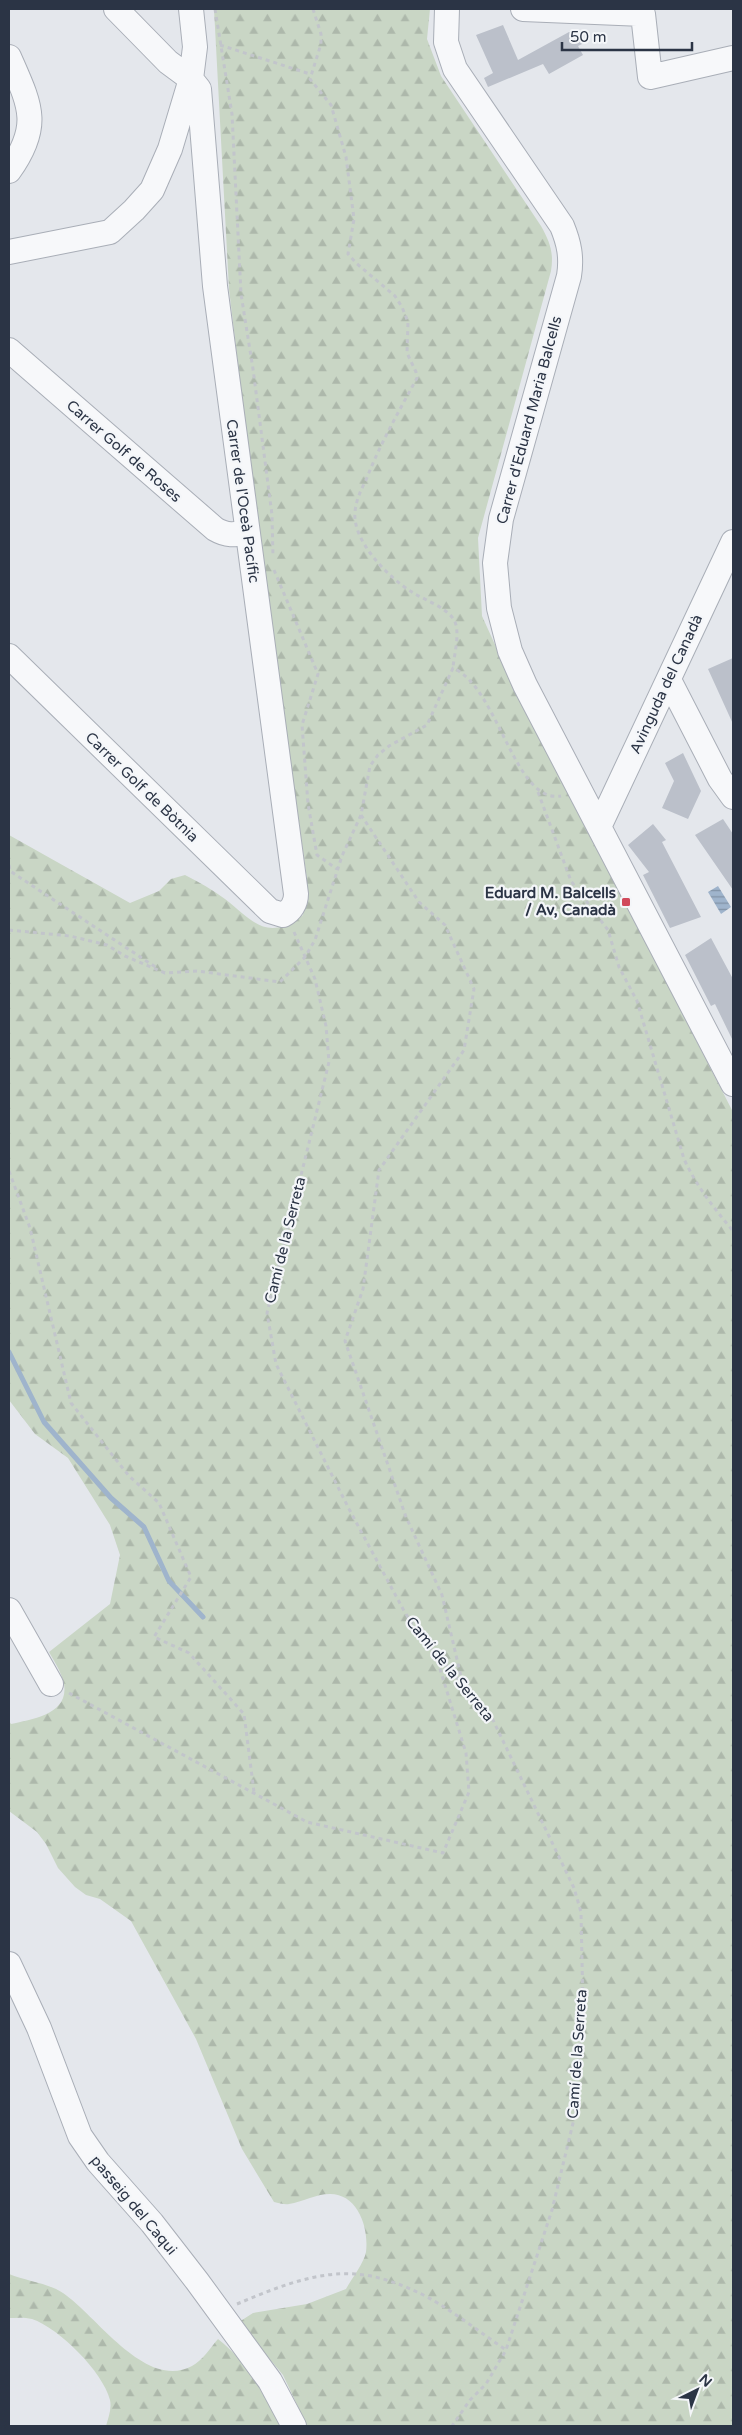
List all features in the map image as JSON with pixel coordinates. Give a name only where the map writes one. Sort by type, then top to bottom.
[{"type":"street","points":[[116,9],[168,62],[191,79]]},
{"type":"street","points":[[9,252],[110,232],[145,200],[157,182],[170,150],[191,79],[194,37],[191,9]]},
{"type":"street","name":"Carrer d'Eduard Maria Balcells","points":[[447,9],[446,42],[456,69],[562,226],[570,248],[571,264],[569,276],[501,519],[495,563],[499,608],[510,651],[733,1084]]},
{"type":"street","points":[[523,9],[643,14],[650,77],[733,58]]},
{"type":"street","points":[[9,57],[28,99],[31,113],[28,133],[21,154],[9,171]]},
{"type":"street","name":"Carrer de l'Oceà Pacífic","points":[[191,79],[200,89],[215,286],[296,894],[296,901],[282,914]]},
{"type":"street","name":"Carrer Golf de Roses","points":[[9,350],[215,529],[223,534],[232,536],[247,532]]},
{"type":"street","name":"Avinguda del Canadà","points":[[599,827],[733,542]]},
{"type":"street","name":"Carrer Golf de Bòtnia","points":[[9,656],[257,899],[270,911],[282,914]]},
{"type":"street","points":[[669,680],[720,779],[733,797]]},
{"type":"street","points":[[9,1610],[51,1684]]},
{"type":"street","name":"passeig del Caqui","points":[[9,1964],[39,2028],[80,2136],[98,2162],[152,2223],[270,2381],[294,2426]]},
{"type":"path","points":[[215,9],[232,114],[241,294],[253,369],[270,506],[273,560]]},
{"type":"path","points":[[9,930],[70,936],[107,945],[125,956],[165,973],[197,971],[280,982],[305,958],[315,940],[338,869],[361,815],[370,766],[378,755],[389,746],[427,725],[454,668],[455,622],[449,614],[410,591],[392,577],[373,557],[360,537],[354,513],[357,500],[382,441],[416,378],[416,372],[407,353],[408,322],[402,306],[386,287],[350,257],[354,219],[346,157],[331,104],[310,79],[321,44],[321,34],[313,9]]},
{"type":"path","points":[[194,37],[310,74]]},
{"type":"path","points":[[274,569],[318,674],[302,725],[308,804],[317,854],[338,869]]},
{"type":"path","points":[[454,668],[460,670],[478,689],[495,717],[516,762],[538,791],[571,881],[608,930],[618,967],[637,1001],[684,1159],[693,1178],[711,1206],[733,1232]]},
{"type":"path","points":[[361,815],[419,902],[445,925],[474,989],[464,1050],[379,1170],[364,1289],[345,1341],[406,1517],[442,1595],[462,1683]]},
{"type":"path","points":[[9,865],[10,871],[165,973]]},
{"type":"path","name":"Camí de la Serreta","points":[[282,914],[315,979],[326,1026],[329,1062],[267,1313],[276,1364],[349,1509],[403,1609],[419,1635],[491,1716],[574,1888],[581,1912],[583,2007],[574,2119],[552,2210],[506,2350],[486,2384],[470,2400],[452,2426]]},
{"type":"path","points":[[9,1171],[30,1228],[71,1403],[129,1476],[159,1503],[191,1577],[154,1637],[189,1653],[244,1714],[254,1792]]},
{"type":"path","points":[[51,1684],[307,1822],[442,1853],[469,1792],[466,1753],[435,1653]]},
{"type":"path","points":[[219,2312],[265,2292],[312,2278],[354,2274],[385,2280],[418,2292],[506,2350]]},
{"type":"green space","points":[[214,9],[430,9],[427,39],[441,76],[541,226],[550,248],[552,259],[551,271],[478,538],[482,616],[511,680],[733,1112],[733,2426],[307,2426],[283,2375],[239,2322],[253,2313],[307,2304],[346,2289],[366,2252],[366,2233],[360,2214],[348,2200],[330,2194],[319,2195],[287,2204],[274,2202],[242,2149],[196,2039],[131,1921],[100,1899],[86,1895],[75,1887],[58,1868],[46,1844],[37,1832],[9,1811],[9,1721],[11,1724],[39,1717],[55,1709],[61,1702],[64,1694],[64,1684],[60,1671],[49,1652],[110,1604],[120,1555],[110,1525],[68,1458],[35,1434],[9,1400],[9,835],[130,903],[159,891],[171,879],[185,875],[216,892],[261,926],[270,928],[280,927],[291,923],[303,915],[307,879],[261,556],[229,289]]},
{"type":"green space","points":[[9,2274],[51,2287],[63,2293],[123,2347],[140,2360],[157,2368],[175,2371],[192,2366],[203,2357],[218,2339],[247,2368],[263,2390],[284,2426],[106,2426],[110,2410],[110,2400],[106,2389],[79,2352],[43,2324],[29,2318],[9,2318]]},
{"type":"water","points":[[718,886],[731,907],[721,914],[708,892]]},
{"type":"building","points":[[503,25],[518,60],[569,32],[578,32],[584,43],[578,46],[583,55],[549,74],[543,64],[488,87],[484,78],[493,73],[476,35]]},
{"type":"building","points":[[733,658],[733,724],[708,669]]},
{"type":"building","points":[[683,753],[701,791],[688,819],[662,808],[674,781],[665,763]]},
{"type":"building","points":[[723,819],[733,834],[733,890],[695,835]]},
{"type":"building","points":[[653,824],[666,840],[662,842],[701,917],[670,928],[643,875],[649,872],[628,845]]},
{"type":"building","points":[[711,938],[733,979],[733,1041],[715,1004],[711,1006],[685,955]]},
{"type":"waterway","points":[[9,1352],[44,1422],[111,1498],[144,1527],[169,1581],[203,1617]]},
{"type":"place","name":"Eduard M. Balcells / Av, Canadà","points":[[626,902]]}]
